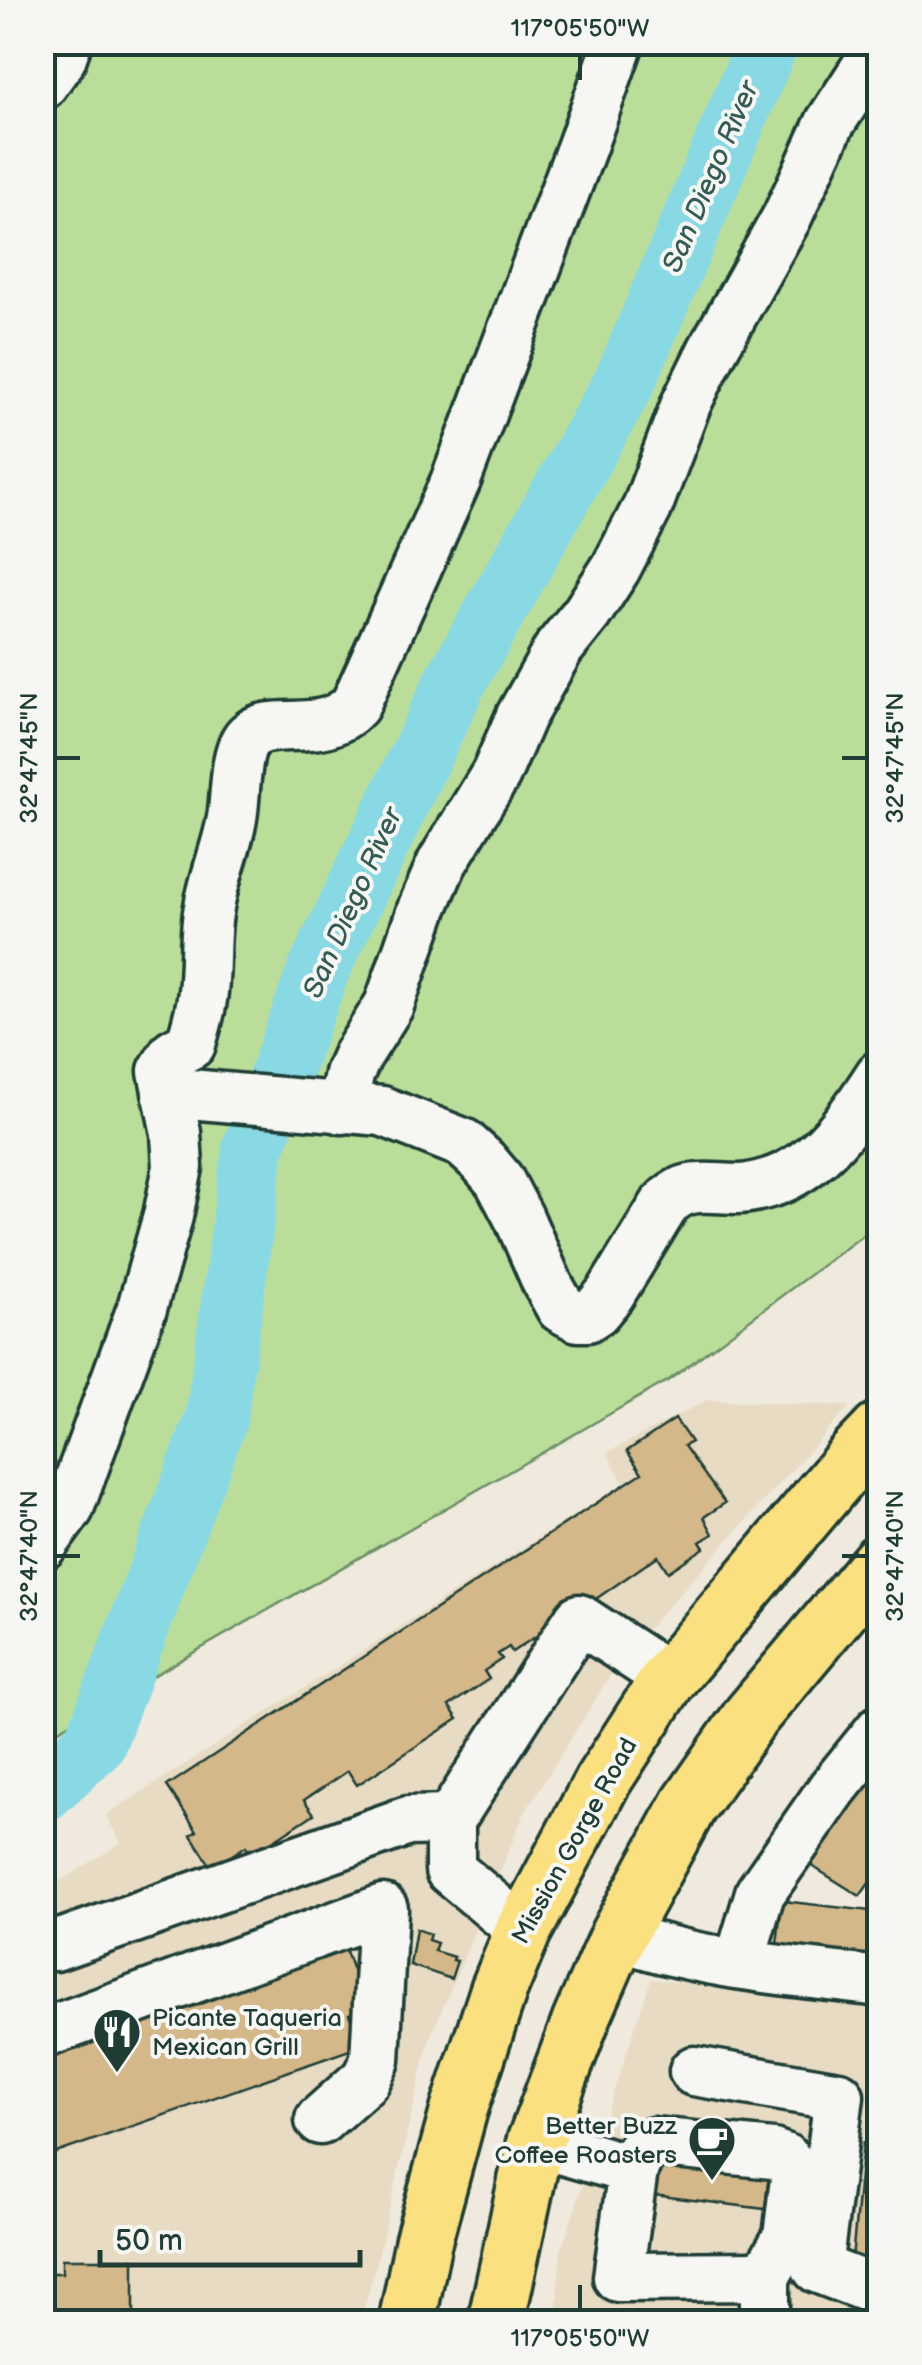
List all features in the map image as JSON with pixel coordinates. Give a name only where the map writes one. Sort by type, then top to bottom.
[{"type":"main road","name":"Mission Gorge Road","points":[[407,2322],[423,2242],[458,2110],[499,1989],[523,1931],[602,1782],[669,1678],[880,1430]]},
{"type":"main road","points":[[496,2322],[535,2142],[618,1935],[689,1805],[751,1716],[880,1562]]},
{"type":"lane","points":[[42,85],[61,60],[67,42]]},
{"type":"lane","points":[[42,1545],[69,1508],[142,1308],[168,1216],[178,1167],[178,1094],[163,1071],[174,1053],[191,1044],[202,999],[208,908],[232,820],[240,752],[252,733],[328,724],[355,705],[456,480],[619,42]]},
{"type":"lane","points":[[335,1108],[357,1056],[389,1004],[442,863],[496,774],[521,716],[558,648],[616,568],[647,508],[686,404],[712,351],[787,218],[830,123],[880,46]]},
{"type":"lane","points":[[178,1094],[382,1112],[464,1143],[499,1180],[562,1308],[578,1317],[587,1317],[610,1294],[672,1196],[698,1187],[744,1189],[773,1182],[795,1170],[846,1126],[880,1075]]},
{"type":"lane","points":[[523,1931],[450,1870],[450,1820],[579,1619],[669,1678]]},
{"type":"lane","points":[[738,1964],[760,1893],[833,1788],[880,1730]]},
{"type":"lane","points":[[56,1946],[408,1821],[450,1820]]},
{"type":"lane","points":[[42,2034],[384,1909],[375,2060],[366,2079],[320,2120]]},
{"type":"lane","points":[[618,1935],[652,1947],[738,1964],[880,1982]]},
{"type":"lane","points":[[694,2071],[839,2096],[817,2268],[880,2292]]},
{"type":"lane","points":[[535,2142],[633,2170]]},
{"type":"lane","points":[[654,2142],[773,2154],[793,2167],[788,2238],[765,2300],[618,2277],[633,2170],[641,2150],[654,2142]]},
{"type":"shaded area","points":[[707,1400],[850,1406],[621,1658],[524,1814],[429,2040],[360,2322],[43,2322],[43,1892],[121,1843],[106,1815],[624,1483],[607,1453]]},
{"type":"shaded area","points":[[651,1979],[879,2005],[879,2322],[565,2322],[556,2314],[561,2251]]},
{"type":"green space","points":[[43,43],[879,43],[879,1223],[669,1380],[43,1739]]},
{"type":"building","points":[[675,1419],[691,1442],[684,1446],[725,1503],[704,1517],[713,1534],[700,1542],[704,1548],[668,1572],[658,1556],[512,1652],[509,1647],[498,1654],[502,1659],[484,1671],[489,1679],[449,1706],[458,1719],[357,1785],[348,1771],[304,1800],[314,1814],[251,1855],[246,1846],[212,1868],[191,1835],[197,1831],[167,1786],[642,1473],[627,1451]]},
{"type":"building","points":[[880,1757],[880,1868],[860,1896],[807,1863]]},
{"type":"building","points":[[782,1901],[880,1912],[880,1973],[775,1961]]},
{"type":"building","points":[[416,1929],[430,1934],[428,1940],[437,1943],[434,1951],[457,1961],[451,1979],[410,1965]]},
{"type":"building","points":[[343,1943],[362,1995],[363,2009],[349,2014],[361,2046],[42,2158],[42,2041]]},
{"type":"building","points":[[863,2143],[880,2144],[880,2261],[852,2259]]},
{"type":"building","points":[[659,2152],[770,2166],[765,2209],[653,2195]]},
{"type":"building","points":[[62,2259],[134,2259],[134,2322],[42,2322],[42,2273],[62,2273]]},
{"type":"waterway","name":"San Diego River","points":[[42,1792],[95,1743],[216,1420],[253,1149],[318,972],[456,681],[625,381],[768,42]]},
{"type":"place","name":"Picante Taqueria Mexican Grill","points":[[117,2074]]},
{"type":"place","name":"Better Buzz Coffee Roasters","points":[[712,2182]]}]
